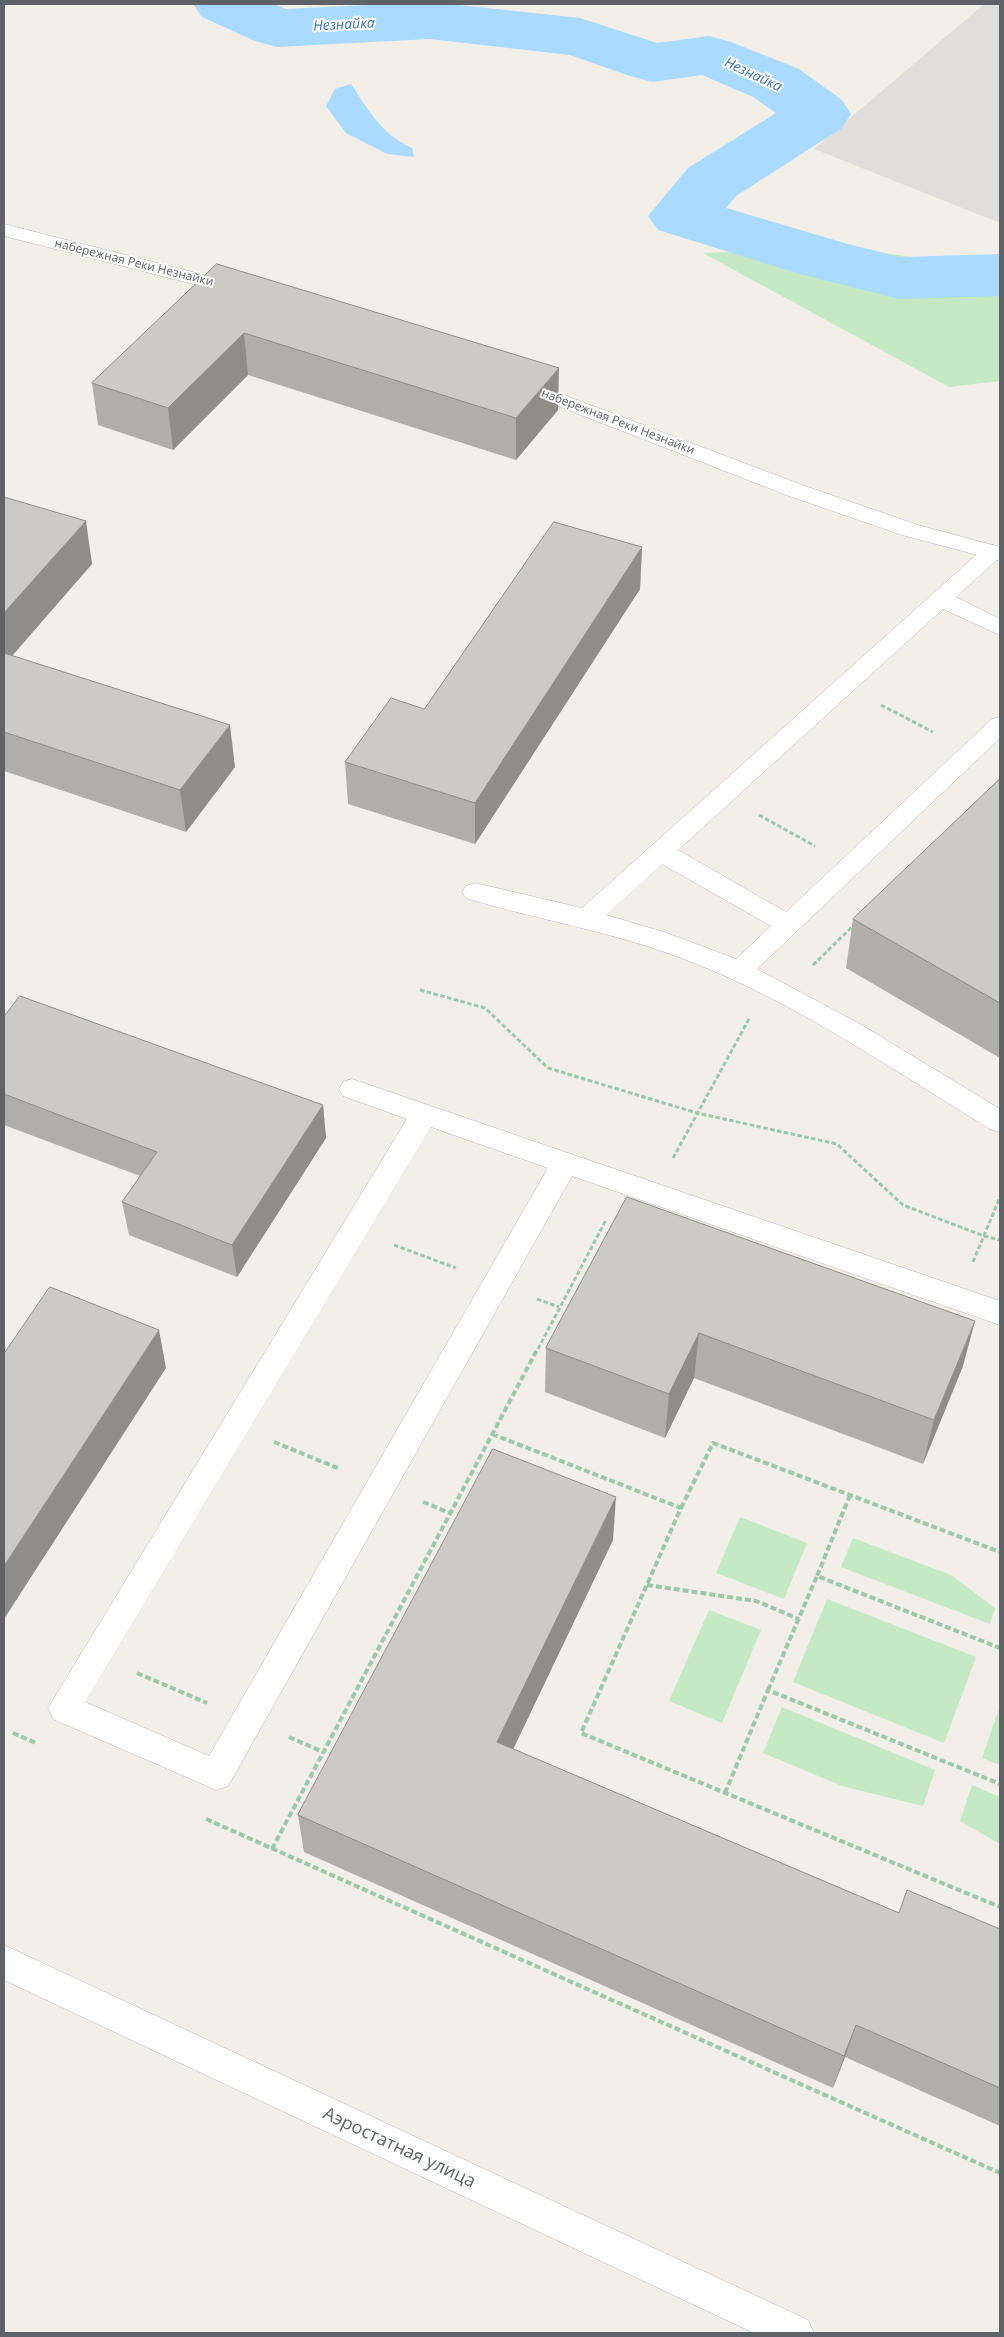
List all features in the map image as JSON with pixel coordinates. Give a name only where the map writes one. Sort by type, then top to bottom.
[{"type":"street","name":"набережная Реки Незнайки","points":[[4,230],[252,292]]},
{"type":"street","name":"набережная Реки Незнайки","points":[[503,378],[797,491],[910,530],[996,553]]},
{"type":"street","points":[[587,918],[942,599],[996,553]]},
{"type":"street","points":[[942,599],[1000,628]]},
{"type":"street","points":[[738,972],[1000,725]]},
{"type":"street","points":[[659,852],[788,924]]},
{"type":"street","points":[[475,892],[587,918],[690,952],[738,972],[809,1007],[1000,1122]]},
{"type":"street","points":[[352,1088],[1000,1312]]},
{"type":"street","points":[[424,1113],[64,1708],[216,1775],[565,1162]]},
{"type":"street","name":"Аэростатная улица","points":[[4,1962],[795,2333]]},
{"type":"path","points":[[845,686],[971,752]]},
{"type":"path","points":[[723,795],[850,866]]},
{"type":"path","points":[[810,968],[858,922]]},
{"type":"path","points":[[272,1849],[612,1207],[641,1218],[767,985]]},
{"type":"path","points":[[420,990],[485,1008],[548,1068],[697,1114],[837,1144],[903,1204],[984,1236],[1000,1240]]},
{"type":"path","points":[[354,1230],[559,1307]]},
{"type":"path","points":[[235,1426],[450,1512]]},
{"type":"path","points":[[492,1434],[681,1508]]},
{"type":"path","points":[[1000,1552],[713,1443],[681,1508],[581,1733],[1000,1907]]},
{"type":"path","points":[[725,1793],[850,1495]]},
{"type":"path","points":[[817,1576],[1000,1648]]},
{"type":"path","points":[[647,1585],[756,1601],[799,1619]]},
{"type":"path","points":[[96,1656],[323,1752]]},
{"type":"path","points":[[768,1690],[1000,1784]]},
{"type":"path","points":[[14,1733],[40,1745]]},
{"type":"path","points":[[201,1817],[1000,2173]]},
{"type":"shaded area","points":[[984,4],[1000,4],[1000,223],[814,149]]},
{"type":"green space","points":[[1000,217],[1000,381],[949,387],[703,253],[847,247],[999,271]]},
{"type":"green space","points":[[740,1517],[807,1543],[784,1599],[716,1573]]},
{"type":"green space","points":[[853,1538],[951,1575],[995,1608],[990,1624],[841,1567]]},
{"type":"green space","points":[[827,1599],[976,1657],[944,1743],[793,1682]]},
{"type":"green space","points":[[709,1610],[761,1630],[722,1723],[669,1701]]},
{"type":"green space","points":[[1000,1706],[1000,1765],[982,1758]]},
{"type":"green space","points":[[782,1707],[935,1770],[923,1806],[842,1786],[763,1753]]},
{"type":"green space","points":[[972,1785],[1000,1797],[1000,1844],[960,1821]]},
{"type":"water","points":[[351,84],[377,121],[402,143],[412,148],[414,157],[387,154],[346,133],[326,106],[335,89]]},
{"type":"building","points":[[217,264],[559,368],[516,418],[244,333],[168,408],[92,383]]},
{"type":"building","points":[[4,497],[86,521],[4,613]]},
{"type":"building","points":[[554,522],[642,547],[475,803],[345,762],[391,698],[424,709]]},
{"type":"building","points":[[4,653],[230,725],[180,790],[4,732]]},
{"type":"building","points":[[1000,779],[1000,1003],[853,919]]},
{"type":"building","points":[[20,996],[323,1105],[232,1245],[122,1202],[157,1152],[4,1094],[4,1017]]},
{"type":"building","points":[[627,1197],[975,1321],[934,1420],[699,1333],[669,1394],[546,1348]]},
{"type":"building","points":[[50,1287],[159,1330],[4,1566],[4,1354]]},
{"type":"building","points":[[493,1449],[616,1497],[497,1742],[899,1913],[907,1890],[1000,1929],[1000,2088],[856,2025],[844,2056],[298,1815]]},
{"type":"waterway","name":"Незнайка","points":[[224,4],[277,28],[430,20],[580,37],[652,63],[709,55],[776,83],[819,114],[712,182],[682,216],[824,259],[900,278],[1000,275]]}]
